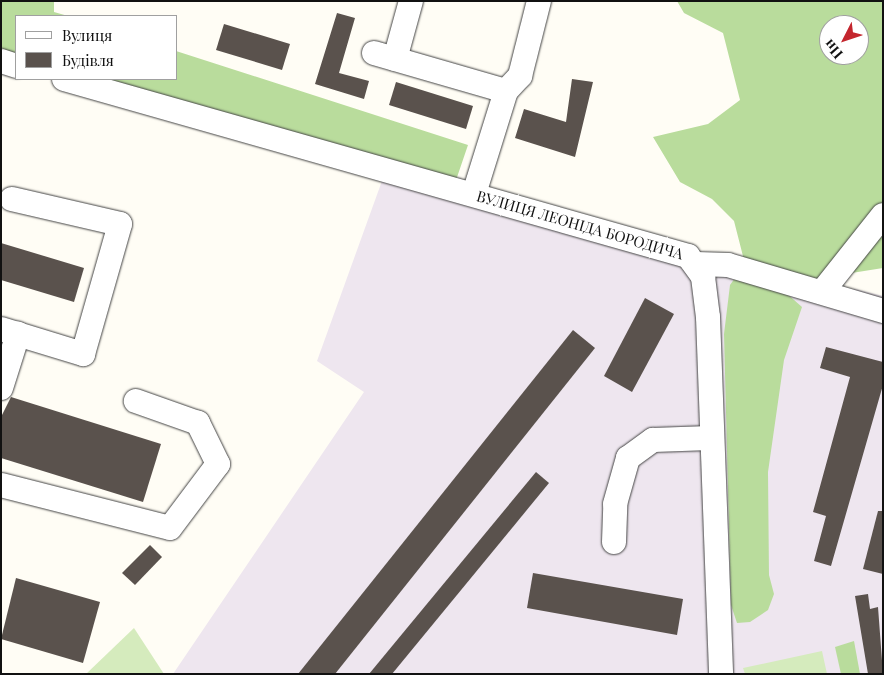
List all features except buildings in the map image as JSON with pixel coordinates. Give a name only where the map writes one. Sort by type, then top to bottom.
[{"type":"street","points":[[411,1],[385,56],[506,91]]},
{"type":"street","points":[[474,194],[506,91],[520,76],[539,1]]},
{"type":"street","points":[[1,62],[15,66]]},
{"type":"street","name":"ВУЛИЦЯ ЛЕОНІДА БОРОДИЧА","points":[[68,80],[671,249],[696,264],[703,277],[708,317],[710,438],[721,674]]},
{"type":"street","points":[[1,388],[10,331],[83,354],[120,224],[12,199]]},
{"type":"street","points":[[822,292],[883,215]]},
{"type":"street","points":[[696,264],[728,265],[883,311]]},
{"type":"street","points":[[1,485],[170,528],[218,464],[198,423],[136,401]]},
{"type":"street","points":[[614,542],[617,494],[628,458],[653,440],[710,438]]},
{"type":"shaded area","points":[[387,167],[696,264],[822,292],[855,289],[883,296],[883,674],[173,674],[364,392],[317,361]]},
{"type":"green space","points":[[1,1],[54,1],[54,12],[64,15],[15,15],[15,66],[1,61]]},
{"type":"green space","points":[[677,1],[883,1],[883,201],[821,279],[801,276],[785,292],[802,307],[784,360],[768,472],[769,575],[774,594],[768,610],[750,622],[737,623],[731,605],[724,334],[730,285],[745,264],[734,221],[712,199],[680,182],[653,137],[708,124],[740,100],[723,33],[684,13]]},
{"type":"green space","points":[[178,52],[468,145],[453,189],[68,80],[178,80]]},
{"type":"green space","points":[[883,223],[883,268],[839,275]]},
{"type":"green space","points":[[134,628],[164,674],[86,674]]},
{"type":"green space","points":[[854,641],[860,674],[841,674],[835,647]]},
{"type":"green space","points":[[822,651],[827,674],[745,674],[743,668]]}]
